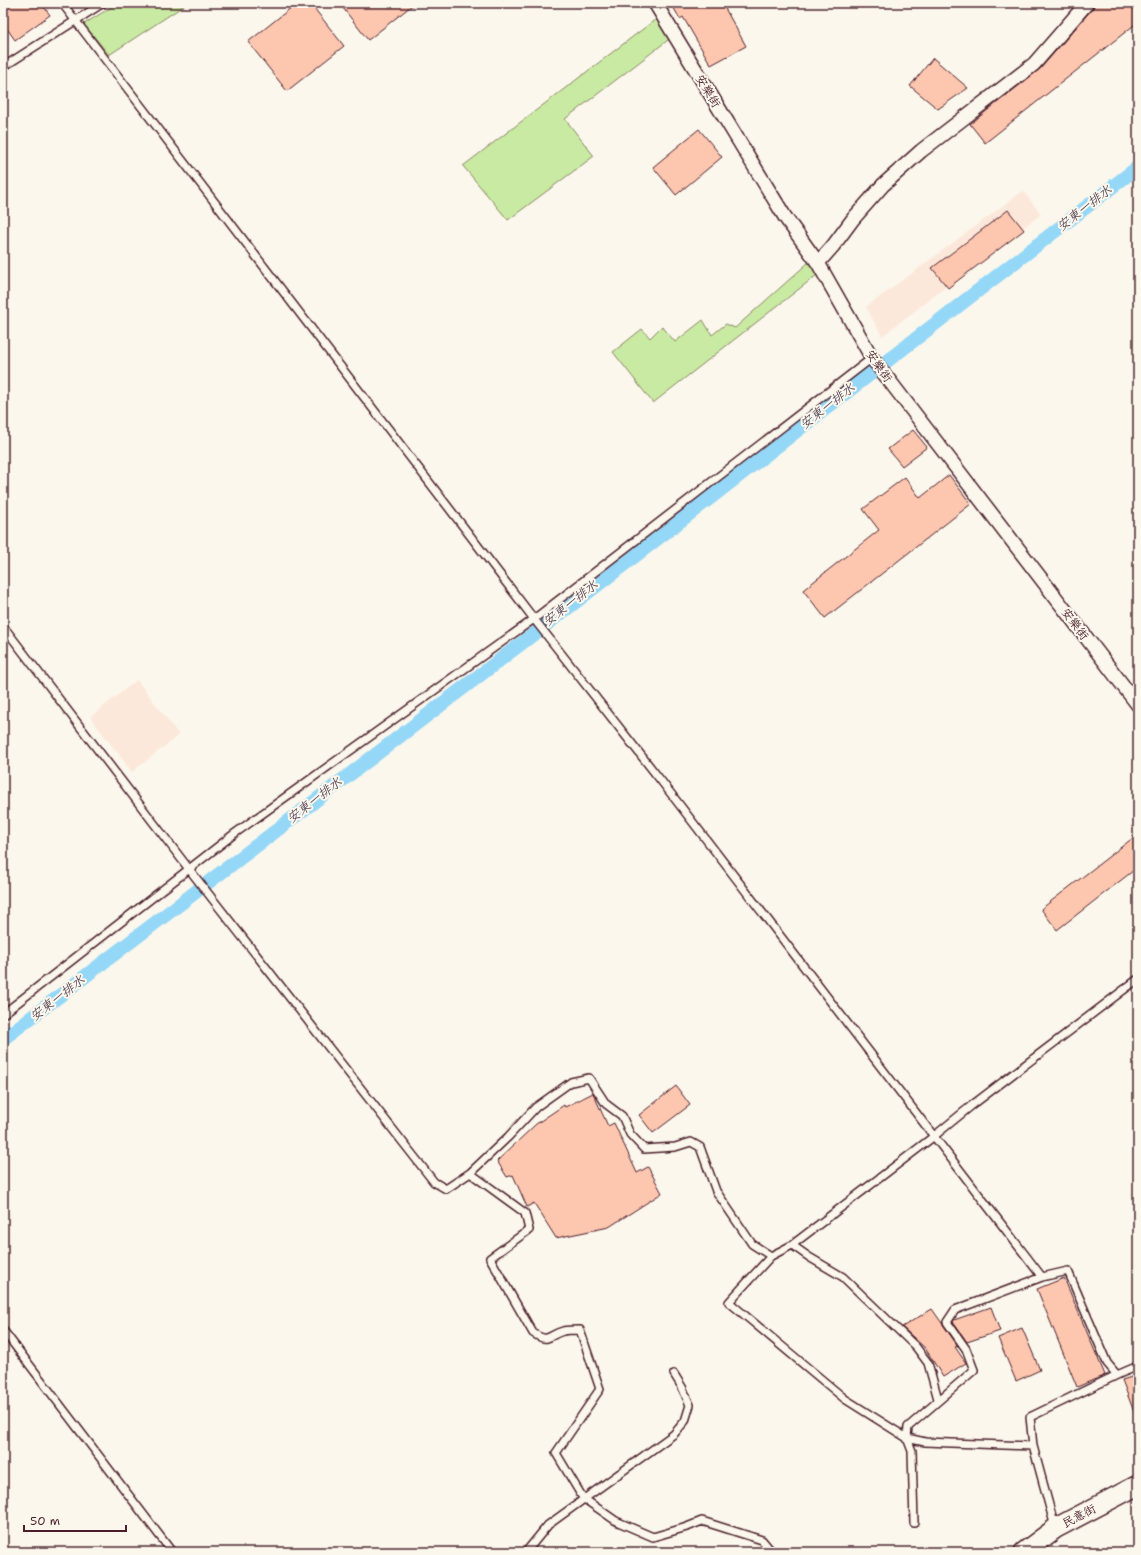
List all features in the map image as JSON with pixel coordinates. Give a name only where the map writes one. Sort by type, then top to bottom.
[{"type":"street","name":"安樂街","points":[[655,3],[785,217],[818,263],[872,358],[1138,705]]},
{"type":"street","points":[[818,263],[853,219],[883,185],[921,151],[1034,64],[1087,3]]},
{"type":"street","name":"民意街","points":[[1024,1552],[1056,1528],[1138,1485]]},
{"type":"lane","points":[[62,3],[534,619],[681,807],[1042,1277]]},
{"type":"lane","points":[[3,67],[103,3]]},
{"type":"lane","points":[[3,1014],[234,834],[534,619],[872,358]]},
{"type":"lane","points":[[3,626],[189,869],[434,1182],[446,1189],[470,1173],[508,1137],[536,1107],[571,1082],[589,1078],[606,1104],[622,1116],[630,1134],[644,1149],[674,1147],[691,1142],[700,1147],[716,1191],[752,1244],[771,1256]]},
{"type":"lane","points":[[1033,1446],[925,1442],[907,1438],[845,1399],[729,1302],[771,1256],[792,1245],[971,1106],[1138,980]]},
{"type":"lane","points":[[470,1173],[525,1213],[529,1230],[490,1258],[533,1333],[541,1339],[549,1339],[563,1331],[580,1330],[600,1389],[556,1453],[583,1498],[616,1521],[652,1537],[687,1527],[702,1520],[762,1540],[772,1552]]},
{"type":"lane","points":[[792,1245],[809,1258],[843,1278],[916,1347],[928,1363],[938,1400]]},
{"type":"lane","points":[[914,1524],[912,1451],[907,1438],[908,1427],[974,1370],[966,1349],[947,1322],[955,1310],[1042,1277],[1068,1271],[1107,1363],[1117,1375]]},
{"type":"lane","points":[[3,1330],[172,1552]]},
{"type":"lane","points":[[1056,1528],[1033,1446],[1030,1417],[1138,1366]]},
{"type":"lane","points":[[526,1552],[548,1525],[583,1498],[674,1434],[685,1421],[690,1405],[674,1374]]},
{"type":"shaded area","points":[[1023,191],[1041,214],[882,336],[866,307]]},
{"type":"shaded area","points":[[137,680],[179,735],[132,772],[90,717]]},
{"type":"green space","points":[[118,3],[188,3],[109,55],[84,24]]},
{"type":"green space","points":[[660,16],[672,37],[565,119],[594,156],[508,220],[463,166]]},
{"type":"green space","points":[[809,262],[817,275],[653,403],[613,352],[642,329],[650,338],[662,326],[675,342],[703,320],[712,335],[726,324],[735,328]]},
{"type":"building","points":[[3,3],[41,3],[50,15],[15,40],[3,23]]},
{"type":"building","points":[[297,3],[310,3],[344,46],[287,91],[248,42]]},
{"type":"building","points":[[339,3],[415,3],[368,40]]},
{"type":"building","points":[[671,3],[722,3],[746,46],[711,65],[683,17],[680,19]]},
{"type":"building","points":[[1095,3],[1129,3],[1138,14],[1138,22],[985,143],[970,124],[1040,69],[1093,8]]},
{"type":"building","points":[[933,58],[968,88],[938,109],[910,86]]},
{"type":"building","points":[[699,129],[722,157],[676,195],[653,167]]},
{"type":"building","points":[[1008,210],[1024,230],[948,288],[932,268]]},
{"type":"building","points":[[913,430],[927,447],[902,466],[888,449]]},
{"type":"building","points":[[949,475],[971,504],[825,618],[803,590],[879,530],[863,509],[905,477],[920,498]]},
{"type":"building","points":[[1138,834],[1138,867],[1057,930],[1041,909]]},
{"type":"building","points":[[676,1086],[690,1105],[653,1133],[639,1115]]},
{"type":"building","points":[[593,1093],[608,1126],[614,1123],[637,1173],[648,1167],[662,1193],[609,1227],[556,1238],[534,1203],[527,1207],[513,1175],[507,1177],[497,1161],[536,1124],[564,1105],[565,1107]]},
{"type":"building","points":[[1064,1278],[1105,1375],[1077,1387],[1037,1289]]},
{"type":"building","points":[[991,1307],[1000,1331],[967,1342],[953,1322],[954,1320]]},
{"type":"building","points":[[932,1309],[958,1346],[955,1347],[966,1363],[943,1377],[925,1348],[902,1327]]},
{"type":"building","points":[[1022,1328],[1040,1370],[1016,1381],[998,1338]]},
{"type":"building","points":[[1138,1375],[1138,1420],[1137,1420],[1122,1380]]},
{"type":"waterway","name":"安東一排水","points":[[3,1039],[564,611],[1138,167]]}]
